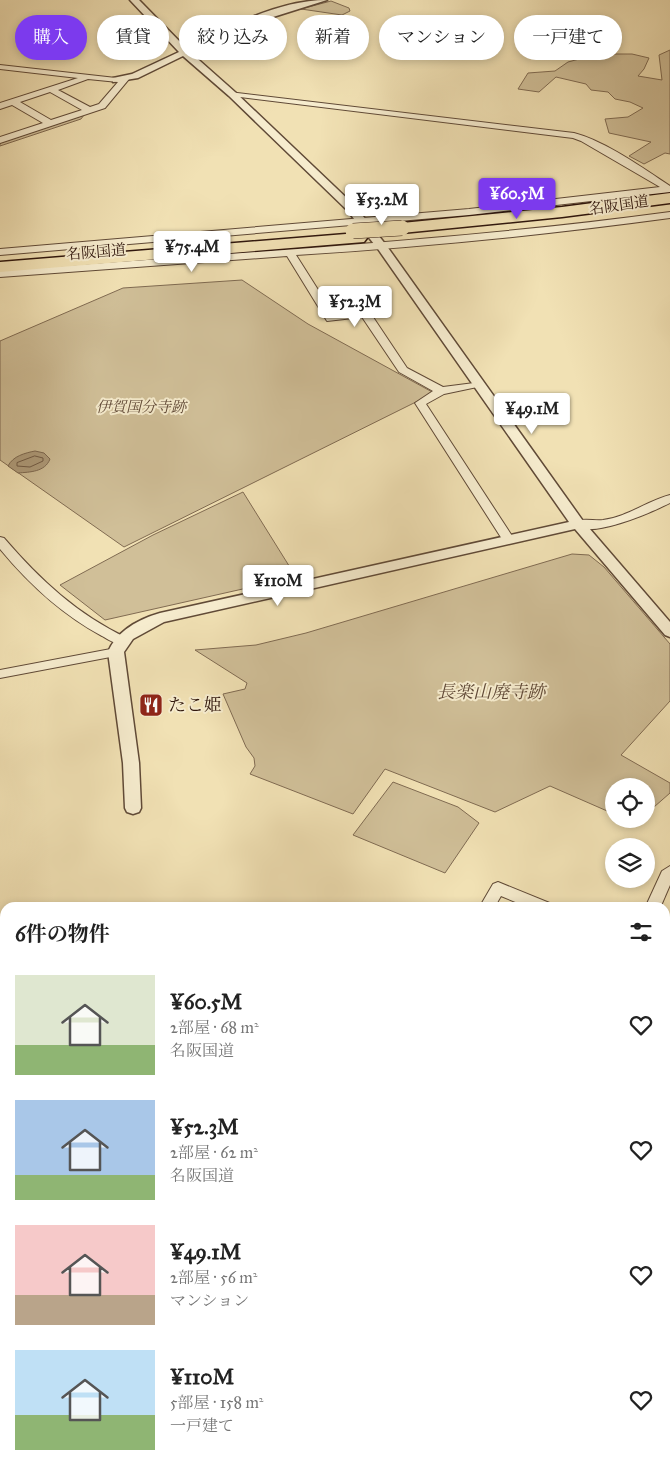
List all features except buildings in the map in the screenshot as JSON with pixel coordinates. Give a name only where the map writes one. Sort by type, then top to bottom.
[{"type":"highway","name":"名阪国道","points":[[0,260],[357,230],[405,231],[566,218],[670,195]]},
{"type":"highway","name":"名阪国道","points":[[0,267],[357,230]]},
{"type":"street","points":[[134,0],[179,47]]},
{"type":"street","points":[[269,15],[323,0]]},
{"type":"street","points":[[0,67],[121,80],[179,56]]},
{"type":"street","points":[[193,60],[232,94],[352,208],[357,230],[382,247],[578,524],[670,632]]},
{"type":"street","points":[[0,106],[90,78]]},
{"type":"street","points":[[0,140],[102,106],[121,80]]},
{"type":"street","points":[[52,90],[90,110]]},
{"type":"street","points":[[232,94],[574,136],[584,139],[640,170],[670,195]]},
{"type":"street","points":[[13,102],[50,123]]},
{"type":"street","points":[[0,131],[10,136]]},
{"type":"street","points":[[0,252],[357,230],[527,207],[670,195]]},
{"type":"street","points":[[0,274],[382,247],[611,224],[670,215]]},
{"type":"street","points":[[290,254],[331,319],[365,313],[403,370],[441,391]]},
{"type":"street","points":[[478,384],[441,391],[420,403],[508,539]]},
{"type":"street","points":[[0,674],[119,647],[150,622],[160,618],[578,524],[594,526],[634,517],[670,498]]},
{"type":"street","points":[[0,541],[31,577],[50,594],[100,630],[119,647],[131,763],[133,808]]},
{"type":"street","points":[[655,902],[670,872]]},
{"type":"street","points":[[490,902],[498,888],[532,902]]},
{"type":"green space","points":[[331,1],[349,8],[350,11],[342,15],[301,9]]},
{"type":"green space","points":[[670,50],[670,154],[665,153],[644,164],[629,156],[651,142],[609,133],[605,119],[628,117],[643,108],[630,102],[615,99],[608,92],[591,90],[586,84],[556,77],[539,92],[518,89],[528,73],[555,71],[568,62],[576,60],[622,60],[622,54],[649,58],[638,76],[662,80],[659,55]]},
{"type":"green space","points":[[84,115],[81,119],[0,146],[0,143]]},
{"type":"green space","name":"伊賀国分寺跡","points":[[242,280],[308,324],[434,393],[124,547],[0,460],[0,341],[123,288]]},
{"type":"green space","points":[[243,492],[296,577],[105,620],[60,585],[153,535]]},
{"type":"green space","name":"長楽山廃寺跡","points":[[572,554],[589,555],[604,567],[670,644],[670,701],[621,755],[670,783],[670,793],[655,806],[655,778],[605,778],[605,810],[550,786],[495,812],[385,769],[353,814],[250,774],[255,766],[254,758],[246,747],[223,694],[245,689],[247,683],[195,650],[256,645],[306,633]]},
{"type":"green space","points":[[393,782],[458,807],[479,823],[445,873],[353,835]]},
{"type":"water","points":[[35,451],[44,453],[50,459],[45,467],[32,472],[18,473],[8,466],[16,457]]},
{"type":"place","name":"たこ姫","points":[[151,705]]}]
